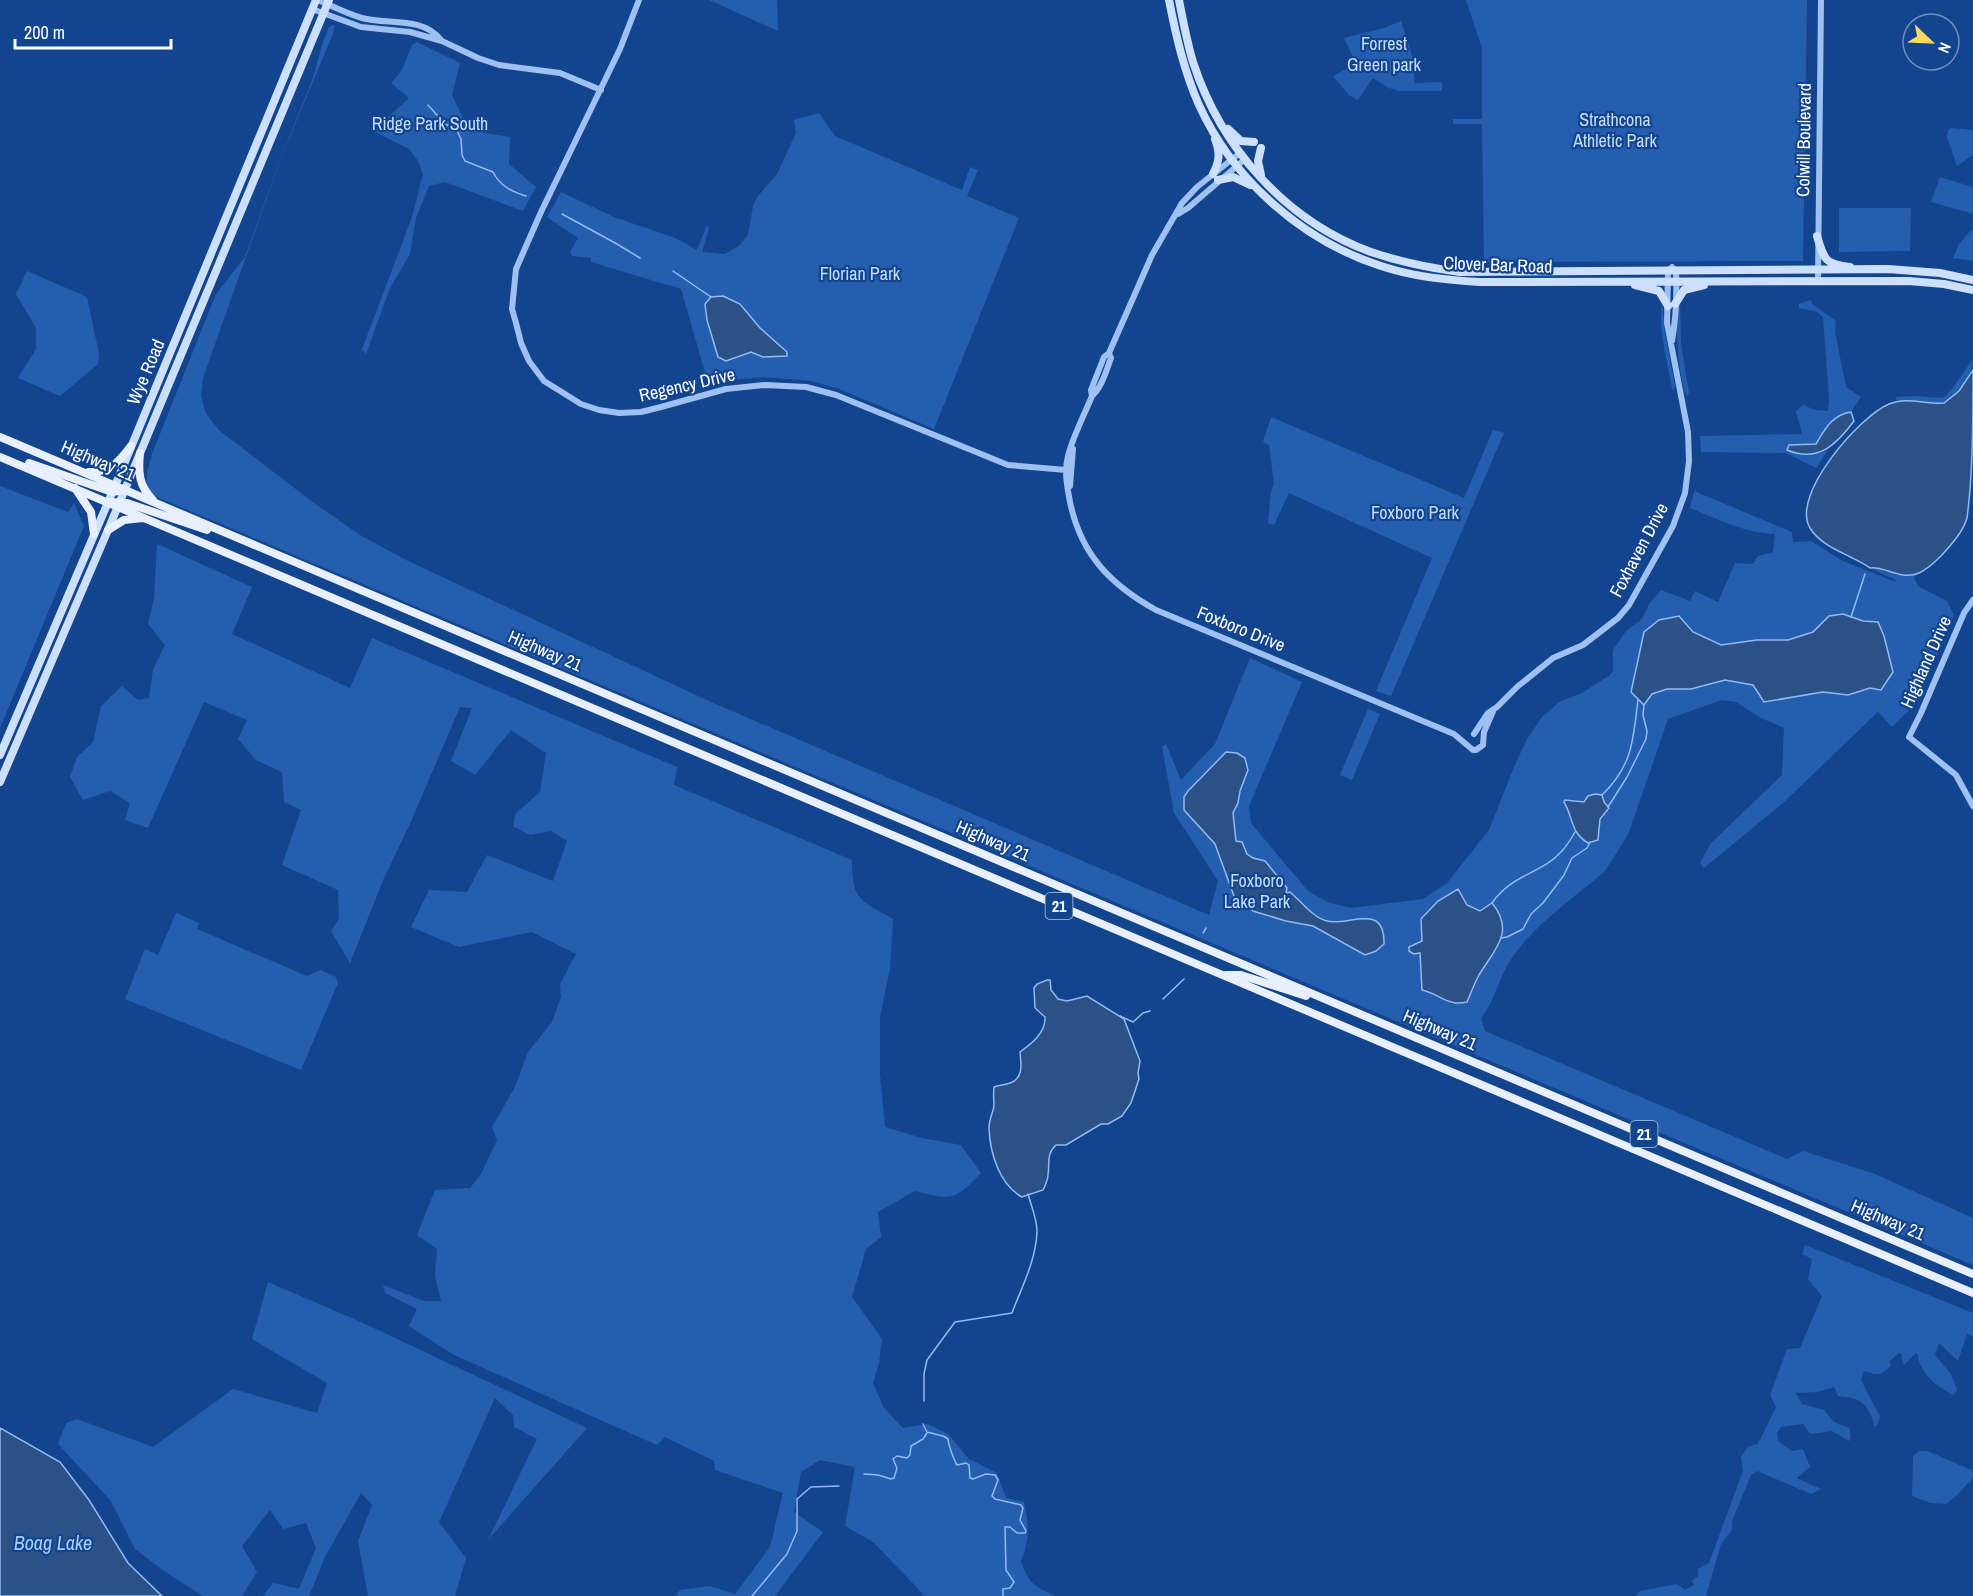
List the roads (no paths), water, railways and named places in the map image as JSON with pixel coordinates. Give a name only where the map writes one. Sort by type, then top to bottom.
[{"type":"main road","name":"Wye Road","points":[[0,755],[317,0]]},
{"type":"main road","name":"Clover Bar Road","points":[[1169,0],[1184,64],[1200,106],[1210,126],[1234,162],[1256,188],[1289,218],[1314,235],[1361,258],[1401,272],[1441,279],[1480,282],[1929,282],[1973,290]]},
{"type":"main road","name":"Clover Bar Road","points":[[1179,0],[1193,61],[1217,117],[1242,156],[1264,182],[1292,207],[1346,241],[1370,251],[1415,265],[1460,272],[1875,269],[1940,273],[1973,280]]},
{"type":"main road","name":"Wye Road","points":[[119,504],[328,2]]},
{"type":"main road","points":[[1217,117],[1239,140],[1257,145],[1258,169],[1264,182]]},
{"type":"main road","points":[[1210,126],[1219,150],[1215,177],[1237,177],[1256,188]]},
{"type":"main road","points":[[1817,236],[1822,253],[1833,265],[1875,269]]},
{"type":"main road","points":[[1622,282],[1659,291],[1671,305],[1684,290],[1715,282]]},
{"type":"main road","name":"Highway 21","points":[[0,437],[82,472],[113,489],[125,490],[1973,1274]]},
{"type":"main road","points":[[82,472],[107,471],[120,461],[131,446]]},
{"type":"main road","points":[[140,453],[141,485],[144,492],[158,504]]},
{"type":"main road","points":[[0,456],[17,459],[113,489]]},
{"type":"main road","name":"Highway 21","points":[[0,456],[108,502],[119,504],[146,518],[1973,1293]]},
{"type":"main road","points":[[75,488],[92,512],[94,534]]},
{"type":"main road","points":[[0,782],[119,504],[237,538]]},
{"type":"main road","points":[[108,530],[128,519],[146,518]]},
{"type":"main road","points":[[1223,976],[1241,975],[1307,997],[1332,1002]]},
{"type":"street","points":[[317,0],[328,2],[362,18],[401,22],[422,27],[436,34],[442,41]]},
{"type":"street","name":"Regency Drive","points":[[639,0],[601,90],[541,212],[516,269],[512,309],[521,343],[529,361],[544,381],[581,405],[619,413],[661,408],[726,389],[765,385],[806,387],[836,395],[1008,465],[1066,470]]},
{"type":"street","name":"Colwill Boulevard","points":[[1818,281],[1821,0]]},
{"type":"street","points":[[312,9],[361,27],[410,32],[442,41],[499,65],[560,73],[601,90]]},
{"type":"street","name":"Foxboro Drive","points":[[1242,156],[1182,203],[1152,255],[1109,353],[1111,358],[1104,376],[1092,396],[1068,454],[1066,484],[1074,519],[1085,546],[1105,573],[1135,598],[1163,613],[1454,734],[1468,744]]},
{"type":"street","name":"Foxhaven Drive","points":[[1473,735],[1483,718],[1553,658],[1583,645],[1618,618],[1629,605],[1665,543],[1685,493],[1689,461],[1688,432],[1672,341],[1675,322],[1671,305],[1672,271]]},
{"type":"street","name":"Foxboro Drive","points":[[1069,496],[1074,442]]},
{"type":"street","name":"Highland Drive","points":[[1973,600],[1964,613],[1909,737],[1956,776],[1973,806]]},
{"type":"street","name":"Foxhaven Drive","points":[[1483,738],[1494,709]]},
{"type":"street","name":"Foxboro Drive","points":[[1454,734],[1473,735]]},
{"type":"street","points":[[1473,735],[1483,738],[1483,745],[1476,750],[1468,744],[1473,735]]},
{"type":"water","points":[[723,296],[740,304],[760,328],[787,352],[787,356],[763,357],[751,352],[726,361],[718,357],[707,320],[705,304],[711,297]]},
{"type":"water","points":[[1973,370],[1972,464],[1969,501],[1967,518],[1953,543],[1928,568],[1919,573],[1905,575],[1870,568],[1822,541],[1810,528],[1806,514],[1810,496],[1831,458],[1846,440],[1876,411],[1889,404],[1903,401],[1944,403],[1959,391]]},
{"type":"water","points":[[1851,412],[1854,421],[1833,444],[1825,449],[1808,454],[1787,450],[1789,445],[1816,444],[1834,419]]},
{"type":"water","points":[[1843,614],[1863,621],[1878,622],[1893,672],[1881,690],[1870,688],[1848,695],[1823,692],[1764,702],[1753,685],[1725,680],[1691,689],[1667,689],[1652,694],[1644,705],[1631,692],[1644,632],[1659,620],[1679,616],[1693,632],[1721,645],[1757,640],[1788,640],[1813,632],[1829,616]]},
{"type":"water","points":[[1226,752],[1237,753],[1245,758],[1248,770],[1233,813],[1236,841],[1242,842],[1247,854],[1265,861],[1287,888],[1286,893],[1290,892],[1307,909],[1322,919],[1335,922],[1372,919],[1378,923],[1383,931],[1384,944],[1376,951],[1365,955],[1313,926],[1286,921],[1253,911],[1242,903],[1233,902],[1234,896],[1215,844],[1184,810],[1184,797],[1188,791]]},
{"type":"water","points":[[1602,795],[1609,808],[1600,819],[1598,840],[1588,843],[1575,830],[1564,802],[1565,800],[1584,802],[1588,796]]},
{"type":"water","points":[[1458,889],[1467,905],[1480,911],[1492,903],[1499,913],[1502,932],[1496,949],[1479,975],[1467,1002],[1454,1003],[1422,990],[1420,953],[1414,954],[1409,951],[1409,947],[1422,941],[1421,919],[1438,901]]},
{"type":"water","points":[[1050,980],[1051,990],[1058,999],[1067,1001],[1087,996],[1124,1019],[1140,1061],[1139,1079],[1131,1103],[1122,1116],[1108,1124],[1101,1124],[1066,1145],[1056,1145],[1050,1155],[1048,1179],[1043,1190],[1022,1197],[1007,1184],[997,1167],[991,1148],[989,1125],[994,1106],[994,1087],[1010,1083],[1018,1078],[1021,1070],[1020,1052],[1037,1038],[1045,1023],[1045,1017],[1035,1008],[1034,988],[1037,984]]},
{"type":"water","name":"Boag Lake","points":[[0,1428],[60,1462],[89,1500],[128,1563],[162,1596],[0,1596]]},
{"type":"waterway","points":[[428,105],[444,123],[457,131],[461,139],[462,155],[465,161],[493,172],[506,187],[526,196]]},
{"type":"waterway","points":[[562,214],[640,258]]},
{"type":"waterway","points":[[673,271],[711,297]]},
{"type":"waterway","points":[[1851,617],[1865,574]]},
{"type":"waterway","points":[[1602,795],[1626,762],[1633,740],[1638,700]]},
{"type":"waterway","points":[[1608,807],[1627,777],[1646,739],[1644,705]]},
{"type":"waterway","points":[[1492,903],[1508,886],[1553,859],[1575,832]]},
{"type":"waterway","points":[[1501,938],[1523,929],[1531,914],[1543,903],[1564,875],[1572,858],[1587,848],[1590,842]]},
{"type":"waterway","points":[[1203,933],[1206,928]]},
{"type":"waterway","points":[[1163,999],[1184,979]]},
{"type":"waterway","points":[[1120,1016],[1133,1022],[1143,1013],[1150,1011]]},
{"type":"waterway","points":[[924,1401],[924,1374],[927,1360],[955,1322],[1012,1313],[1028,1273],[1036,1242],[1036,1222],[1028,1194]]},
{"type":"waterway","points":[[923,1424],[927,1432]]},
{"type":"waterway","points":[[927,1432],[948,1439],[957,1465],[966,1463],[969,1465],[970,1478],[986,1474],[995,1475],[998,1480],[992,1496],[995,1499],[1021,1505],[1023,1508],[1020,1520],[1025,1533],[1017,1533],[1010,1527],[1005,1527],[1006,1570],[1014,1582],[1010,1588],[1003,1589],[1003,1596]]},
{"type":"waterway","points":[[864,1474],[894,1478],[897,1468],[893,1459],[897,1456],[907,1458],[910,1455],[911,1446],[923,1439],[927,1433]]},
{"type":"waterway","points":[[752,1596],[787,1554],[797,1531],[797,1499],[811,1487],[839,1486]]},
{"type":"park label","name":"Forrest Green park","points":[[1384,54]]},
{"type":"park label","name":"Ridge Park South","points":[[430,124]]},
{"type":"park label","name":"Strathcona Athletic Park","points":[[1615,130]]},
{"type":"park label","name":"Florian Park","points":[[860,274]]},
{"type":"park label","name":"Foxboro Park","points":[[1415,513]]},
{"type":"park label","name":"Foxboro Lake Park","points":[[1257,891]]}]
